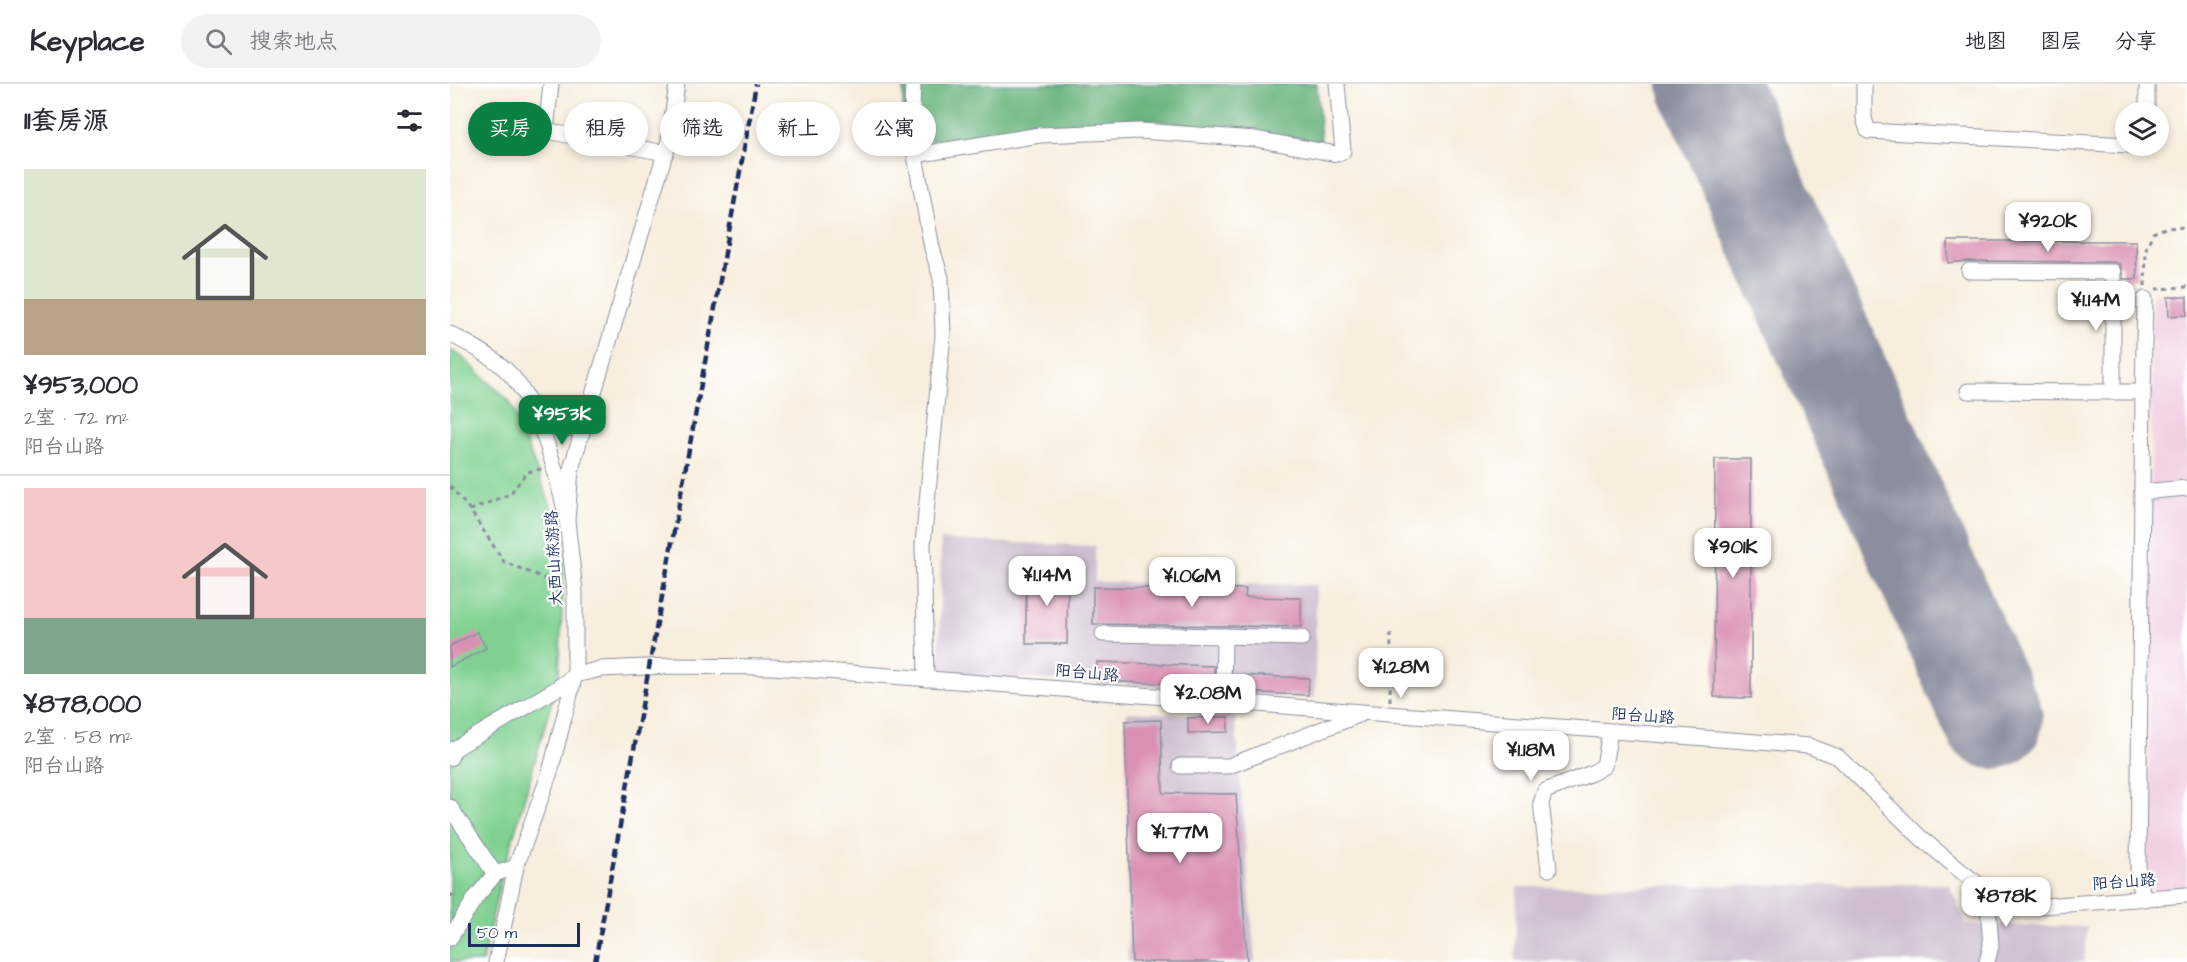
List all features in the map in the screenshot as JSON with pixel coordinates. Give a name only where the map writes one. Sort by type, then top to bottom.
[{"type":"street","points":[[551,84],[546,131],[660,152]]},
{"type":"street","name":"大西山旅游路","points":[[674,102],[677,84]]},
{"type":"street","points":[[912,102],[913,84]]},
{"type":"street","points":[[936,152],[1040,135],[1140,131],[1256,140],[1337,154],[1343,151],[1337,84]]},
{"type":"street","points":[[1864,84],[1864,118],[1868,131],[2115,144]]},
{"type":"street","points":[[2147,84],[2147,102]]},
{"type":"street","name":"大西山旅游路","points":[[496,962],[516,867],[550,772],[575,675],[576,591],[567,521],[571,469],[665,156]]},
{"type":"street","points":[[915,156],[932,248],[941,278],[943,334],[923,544],[926,679]]},
{"type":"street","points":[[1969,271],[2113,272],[2113,392]]},
{"type":"street","points":[[2144,899],[2138,869],[2145,294]]},
{"type":"street","points":[[450,334],[480,350],[507,370],[524,395],[538,420],[555,466],[567,521]]},
{"type":"street","points":[[1968,391],[2143,392]]},
{"type":"street","points":[[538,420],[550,426],[569,430],[586,423]]},
{"type":"street","points":[[2142,492],[2187,488]]},
{"type":"street","points":[[1103,634],[1302,638]]},
{"type":"street","points":[[1223,702],[1224,636]]},
{"type":"street","name":"阳台山路","points":[[575,675],[601,669],[669,666],[772,667],[1809,746],[1838,757],[1921,838],[1987,891],[2010,901],[2043,906],[2187,895]]},
{"type":"street","points":[[450,758],[456,747],[575,675]]},
{"type":"street","points":[[1180,766],[1229,766],[1364,713]]},
{"type":"street","points":[[1549,869],[1541,803],[1545,791],[1604,766],[1610,732]]},
{"type":"street","points":[[450,807],[495,874]]},
{"type":"street","points":[[450,938],[476,897],[495,874],[516,867]]},
{"type":"street","points":[[1987,891],[1991,946],[1987,962]]},
{"type":"path","points":[[2187,227],[2165,228],[2153,233],[2146,248],[2145,294],[2187,287]]},
{"type":"path","points":[[470,510],[510,495],[527,472],[555,466]]},
{"type":"path","points":[[450,486],[470,510],[504,562],[576,591]]},
{"type":"path","points":[[1390,715],[1391,632]]},
{"type":"shaded area","points":[[2187,292],[2187,888],[2155,891],[2148,863],[2152,293]]},
{"type":"shaded area","points":[[941,540],[1095,546],[1095,582],[1316,585],[1315,698],[1217,693],[1095,682],[939,674]]},
{"type":"shaded area","points":[[1126,712],[1235,716],[1255,962],[1128,962]]},
{"type":"shaded area","points":[[1949,884],[1967,924],[2087,927],[2084,962],[1515,962],[1517,887]]},
{"type":"green space","points":[[903,84],[1317,84],[1321,141],[1148,120],[936,140],[936,102],[903,102]]},
{"type":"green space","points":[[450,350],[461,356],[510,402],[565,542],[559,676],[499,888],[482,962],[450,962]]},
{"type":"building","points":[[1948,241],[2136,241],[2137,279],[2123,279],[2121,267],[2113,262],[1969,261],[1948,263]]},
{"type":"building","points":[[2168,297],[2187,297],[2187,315],[2169,316]]},
{"type":"building","points":[[1715,459],[1751,459],[1751,698],[1714,697]]},
{"type":"building","points":[[1026,570],[1068,571],[1067,644],[1026,644]]},
{"type":"building","points":[[1093,587],[1246,589],[1245,597],[1301,598],[1301,627],[1093,624]]},
{"type":"building","points":[[477,632],[486,648],[450,667],[450,646]]},
{"type":"building","points":[[1097,662],[1214,666],[1214,685],[1097,681]]},
{"type":"building","points":[[1233,675],[1309,678],[1308,695],[1233,692]]},
{"type":"building","points":[[1228,717],[1228,732],[1188,733],[1188,718]]},
{"type":"building","points":[[1161,720],[1163,793],[1236,794],[1247,962],[1132,962],[1125,721]]},
{"type":"runway","points":[[1708,84],[1993,719]]},
{"type":"railway","points":[[595,962],[756,84]]}]
